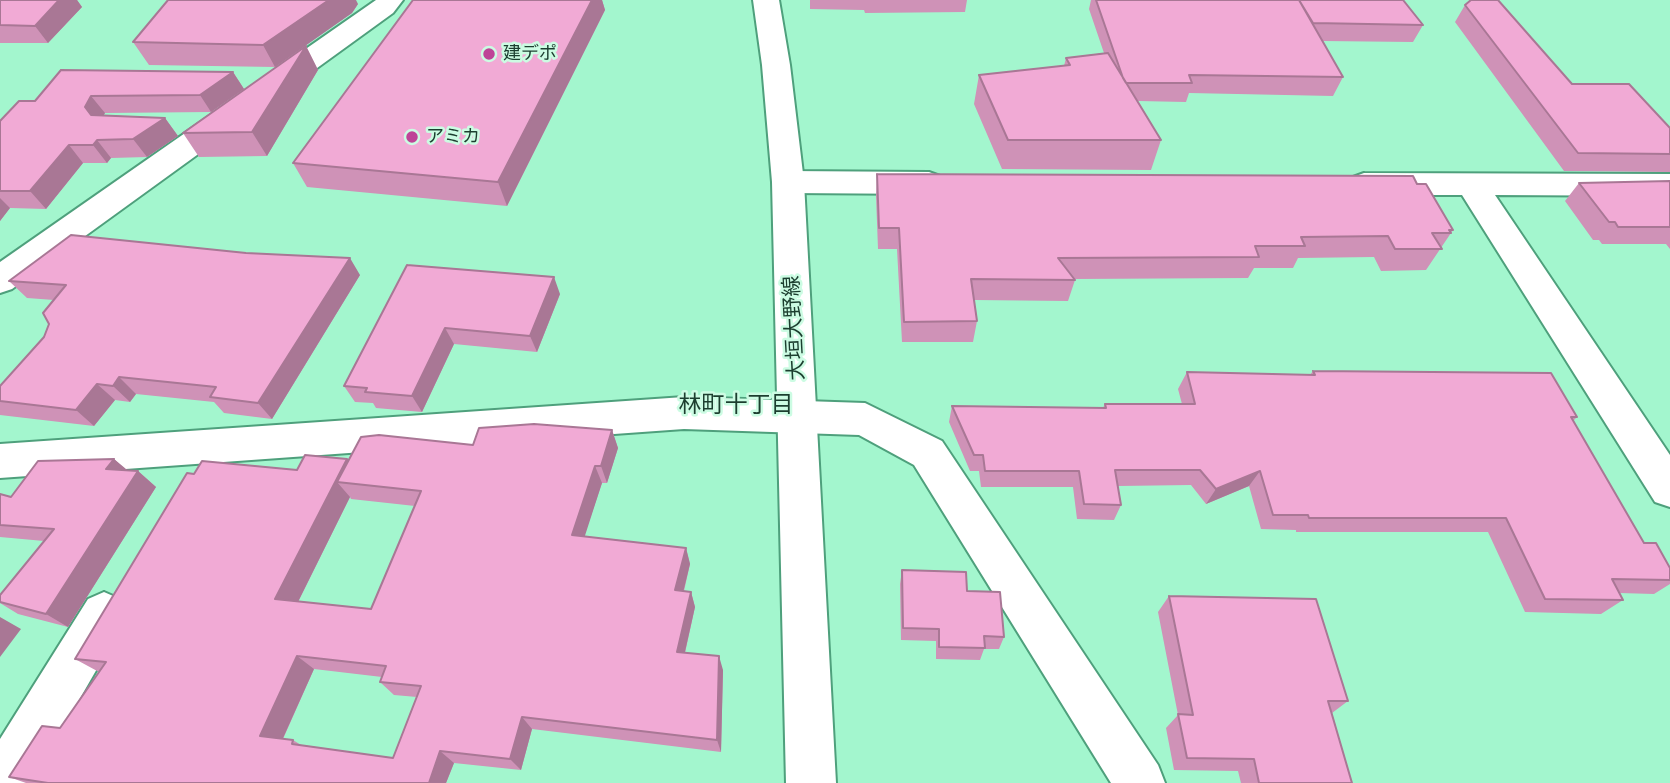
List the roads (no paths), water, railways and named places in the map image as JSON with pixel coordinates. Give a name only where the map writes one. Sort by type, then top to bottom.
[{"type":"street","points":[[0,280],[390,0]]},
{"type":"street","name":"大垣大野線","points":[[766,0],[776,65],[788,182],[811,783]]},
{"type":"street","points":[[240,78],[282,79]]},
{"type":"street","points":[[167,124],[218,124]]},
{"type":"street","points":[[788,182],[956,183]]},
{"type":"street","points":[[1331,184],[1670,185]]},
{"type":"street","points":[[1471,184],[1670,489]]},
{"type":"street","points":[[0,461],[684,412],[865,419],[928,453],[1140,783]]},
{"type":"street","points":[[178,492],[206,446]]},
{"type":"street","points":[[2,783],[122,585]]},
{"type":"place","name":"建デポ","points":[[489,54]]},
{"type":"place","name":"アミカ","points":[[412,137]]},
{"type":"district","name":"林町十丁目","points":[[736,406]]}]
